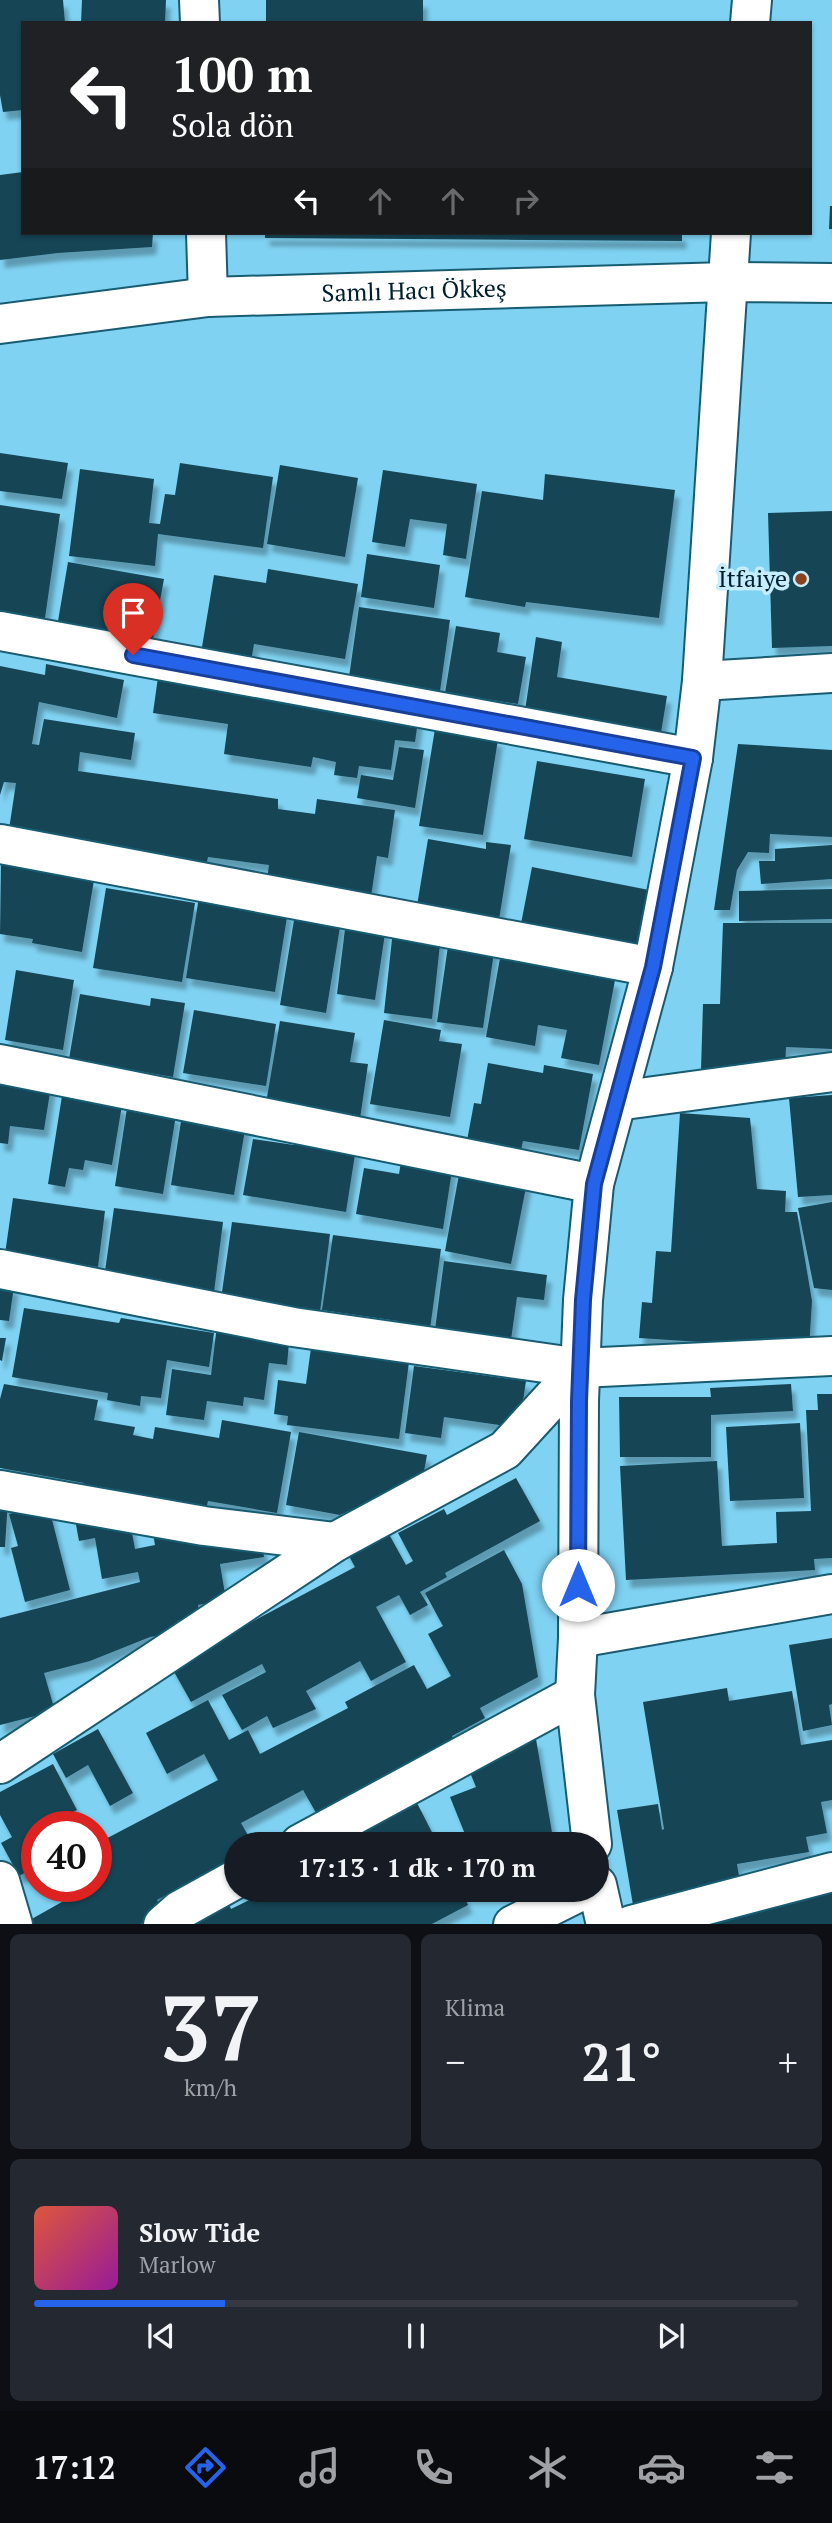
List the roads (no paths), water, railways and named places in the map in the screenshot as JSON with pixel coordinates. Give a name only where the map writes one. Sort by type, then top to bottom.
[{"type":"street","points":[[199,0],[200,21]]},
{"type":"street","points":[[750,21],[752,0]]},
{"type":"street","points":[[206,235],[208,297]]},
{"type":"street","points":[[591,1832],[575,1695],[583,1300],[594,1184],[653,967],[693,758],[702,681],[731,235]]},
{"type":"street","name":"Samlı Hacı Ökkeş","points":[[0,324],[208,297],[727,282],[832,284]]},
{"type":"street","points":[[0,631],[693,758]]},
{"type":"street","points":[[702,681],[832,673]]},
{"type":"street","points":[[0,844],[653,967]]},
{"type":"street","points":[[0,1064],[594,1184]]},
{"type":"street","points":[[617,1101],[832,1072]]},
{"type":"street","points":[[0,1269],[293,1327],[580,1368],[832,1356]]},
{"type":"street","points":[[0,1764],[335,1542],[505,1450],[580,1368]]},
{"type":"street","points":[[0,1490],[204,1526],[335,1542]]},
{"type":"street","points":[[578,1638],[832,1594]]},
{"type":"street","points":[[322,1832],[575,1695]]},
{"type":"street","points":[[631,1924],[832,1872]]},
{"type":"street","points":[[0,1881],[13,1924]]},
{"type":"street","points":[[163,1924],[180,1910],[224,1886]]},
{"type":"street","points":[[513,1924],[558,1902]]},
{"type":"street","points":[[601,1902],[606,1924]]},
{"type":"place","name":"İtfaiye","points":[[801,579]]}]
